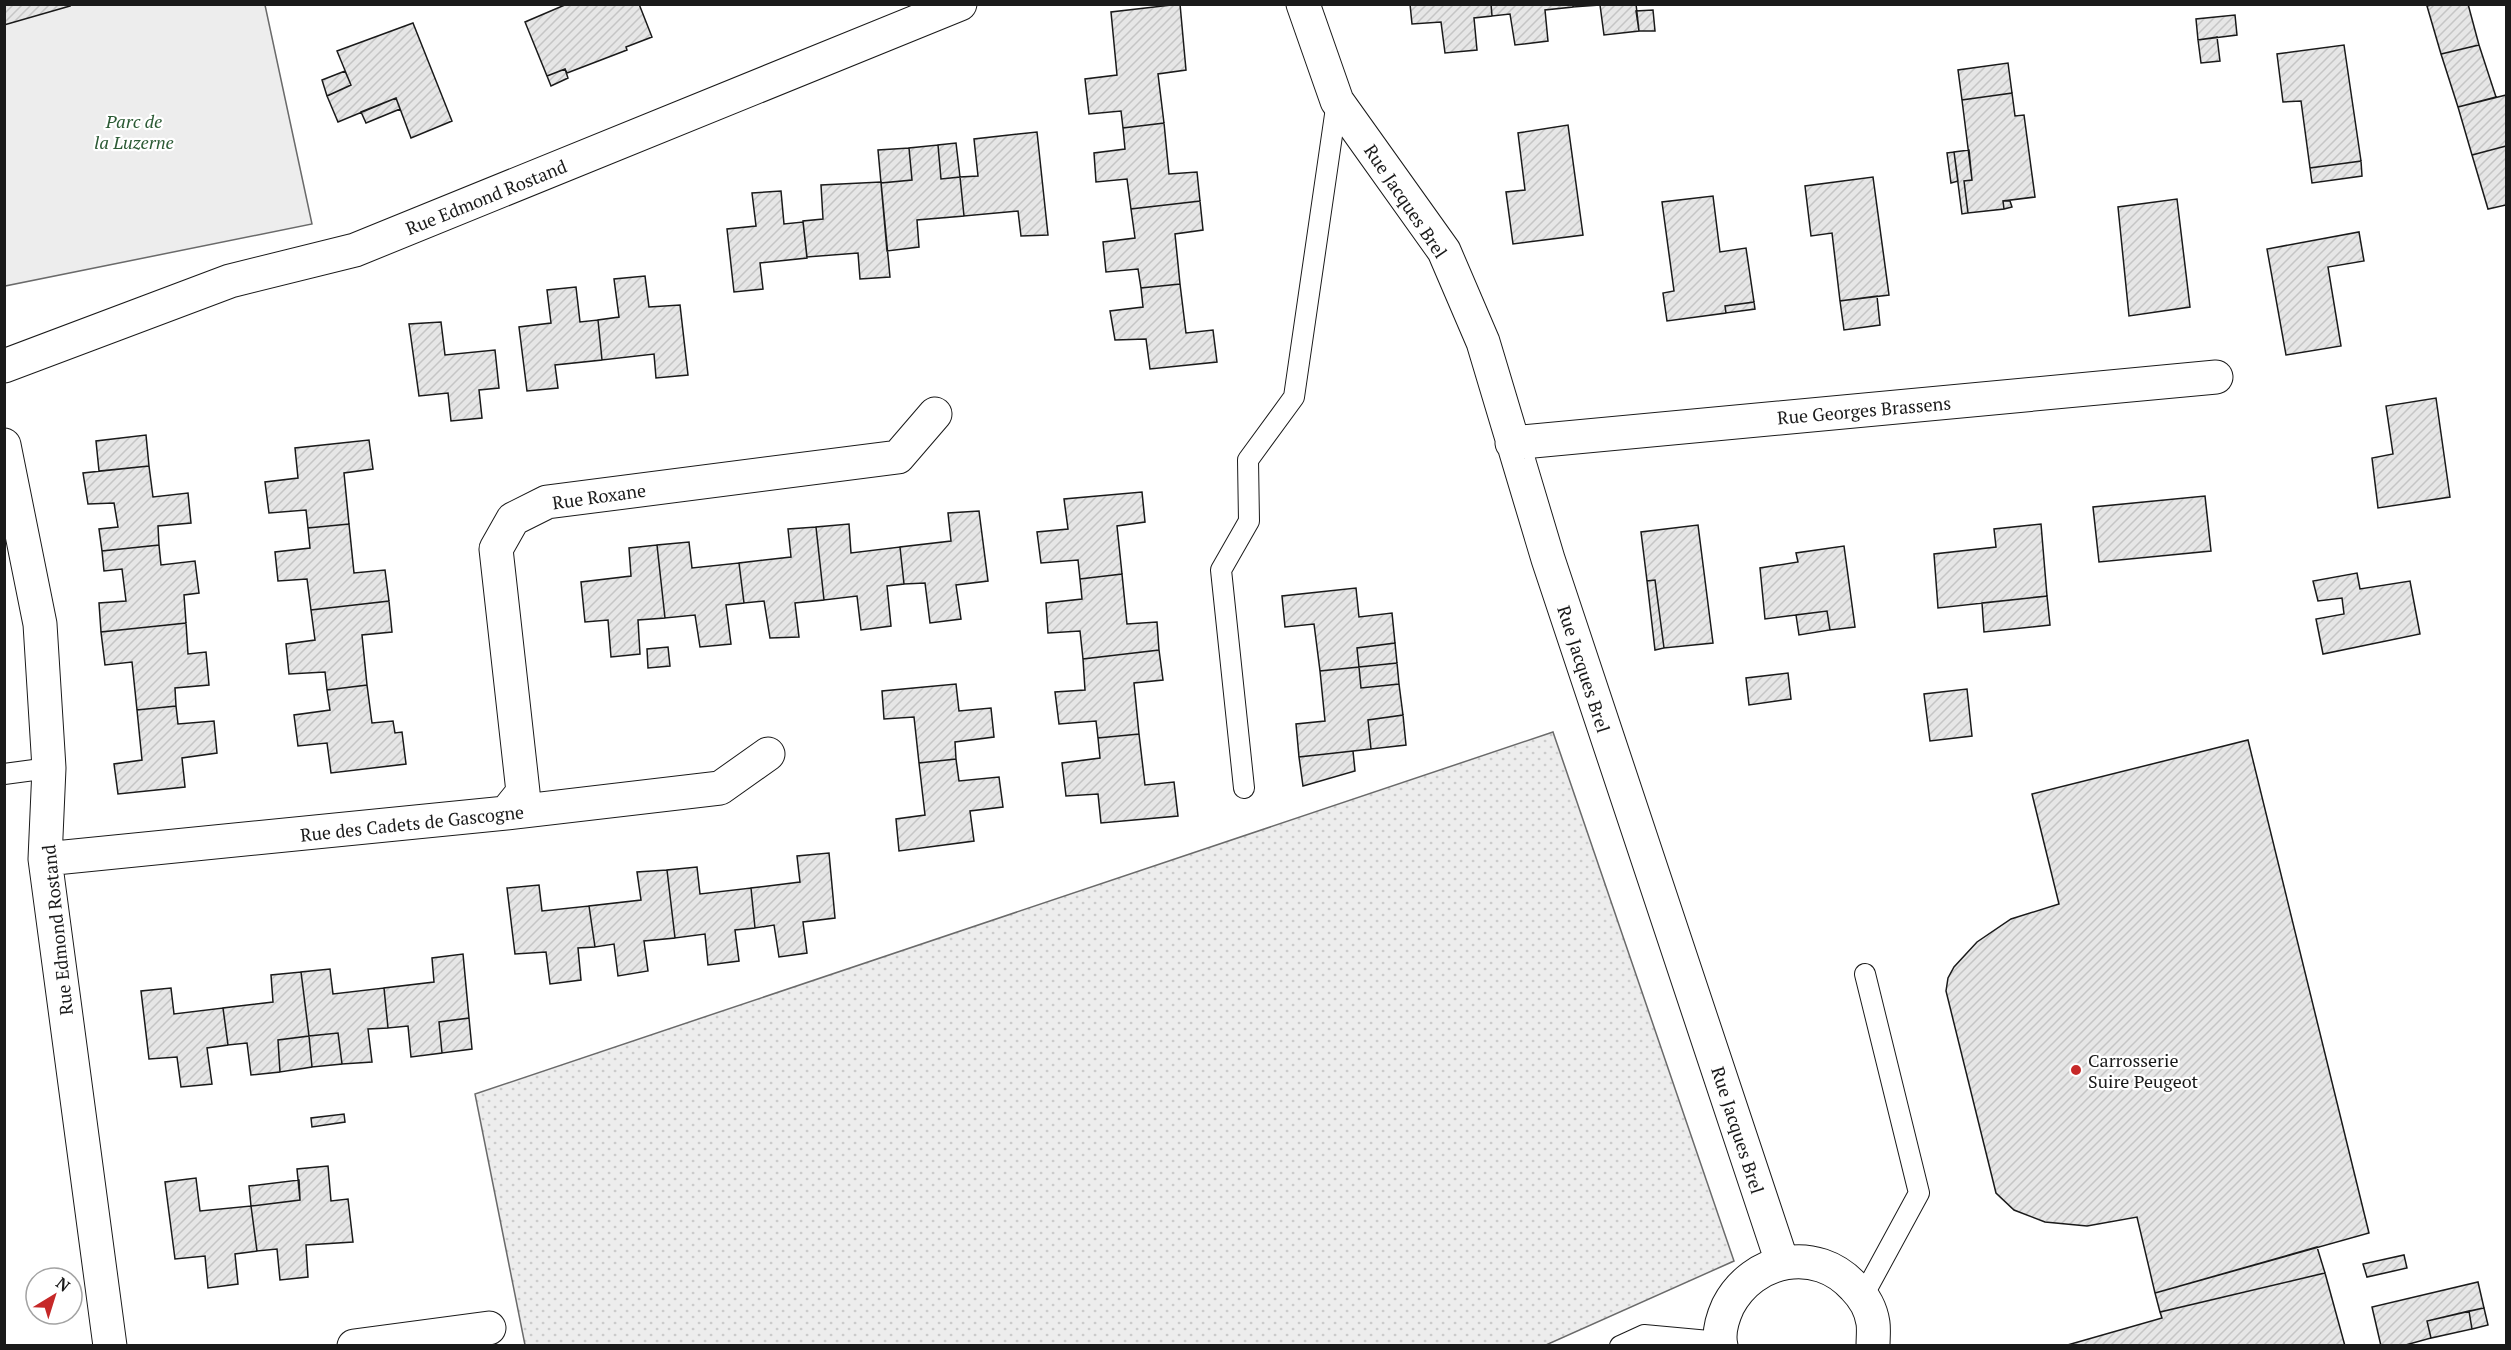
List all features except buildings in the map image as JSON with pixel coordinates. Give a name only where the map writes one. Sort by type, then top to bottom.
[{"type":"street","name":"Rue Edmond Rostand","points":[[4,366],[230,281],[355,250],[960,4]]},
{"type":"street","name":"Rue Jacques Brel","points":[[1303,4],[1337,101],[1444,251],[1483,342],[1512,443],[1782,1262]]},
{"type":"street","name":"Rue Georges Brassens","points":[[1512,443],[2216,377]]},
{"type":"street","name":"Rue Roxane","points":[[506,813],[523,792],[496,549],[513,519],[547,502],[898,457],[935,414]]},
{"type":"street","name":"Rue Edmond Rostand","points":[[4,445],[40,624],[49,768],[45,860],[110,1346]]},
{"type":"street","name":"Rue des Cadets de Gascogne","points":[[45,860],[506,813],[720,788],[768,754]]},
{"type":"street","points":[[1720,1344],[1723,1316],[1737,1290],[1756,1272],[1782,1262],[1806,1261],[1832,1269],[1845,1277],[1863,1296],[1873,1321],[1873,1346]]},
{"type":"street","points":[[354,1346],[489,1328]]},
{"type":"lane","points":[[1244,788],[1221,570],[1249,521],[1248,460],[1294,397],[1337,101]]},
{"type":"lane","points":[[4,774],[49,768]]},
{"type":"lane","points":[[1863,1296],[1918,1193],[1865,974]]},
{"type":"lane","points":[[1620,1346],[1644,1335],[1720,1344]]},
{"type":"green space","name":"Parc de la Luzerne","points":[[5,5],[265,5],[312,224],[5,286]]},
{"type":"green space","points":[[1553,732],[1734,1261],[1546,1345],[525,1345],[475,1094]]},
{"type":"place","name":"Carrosserie Suire Peugeot","points":[[2076,1070]]}]
